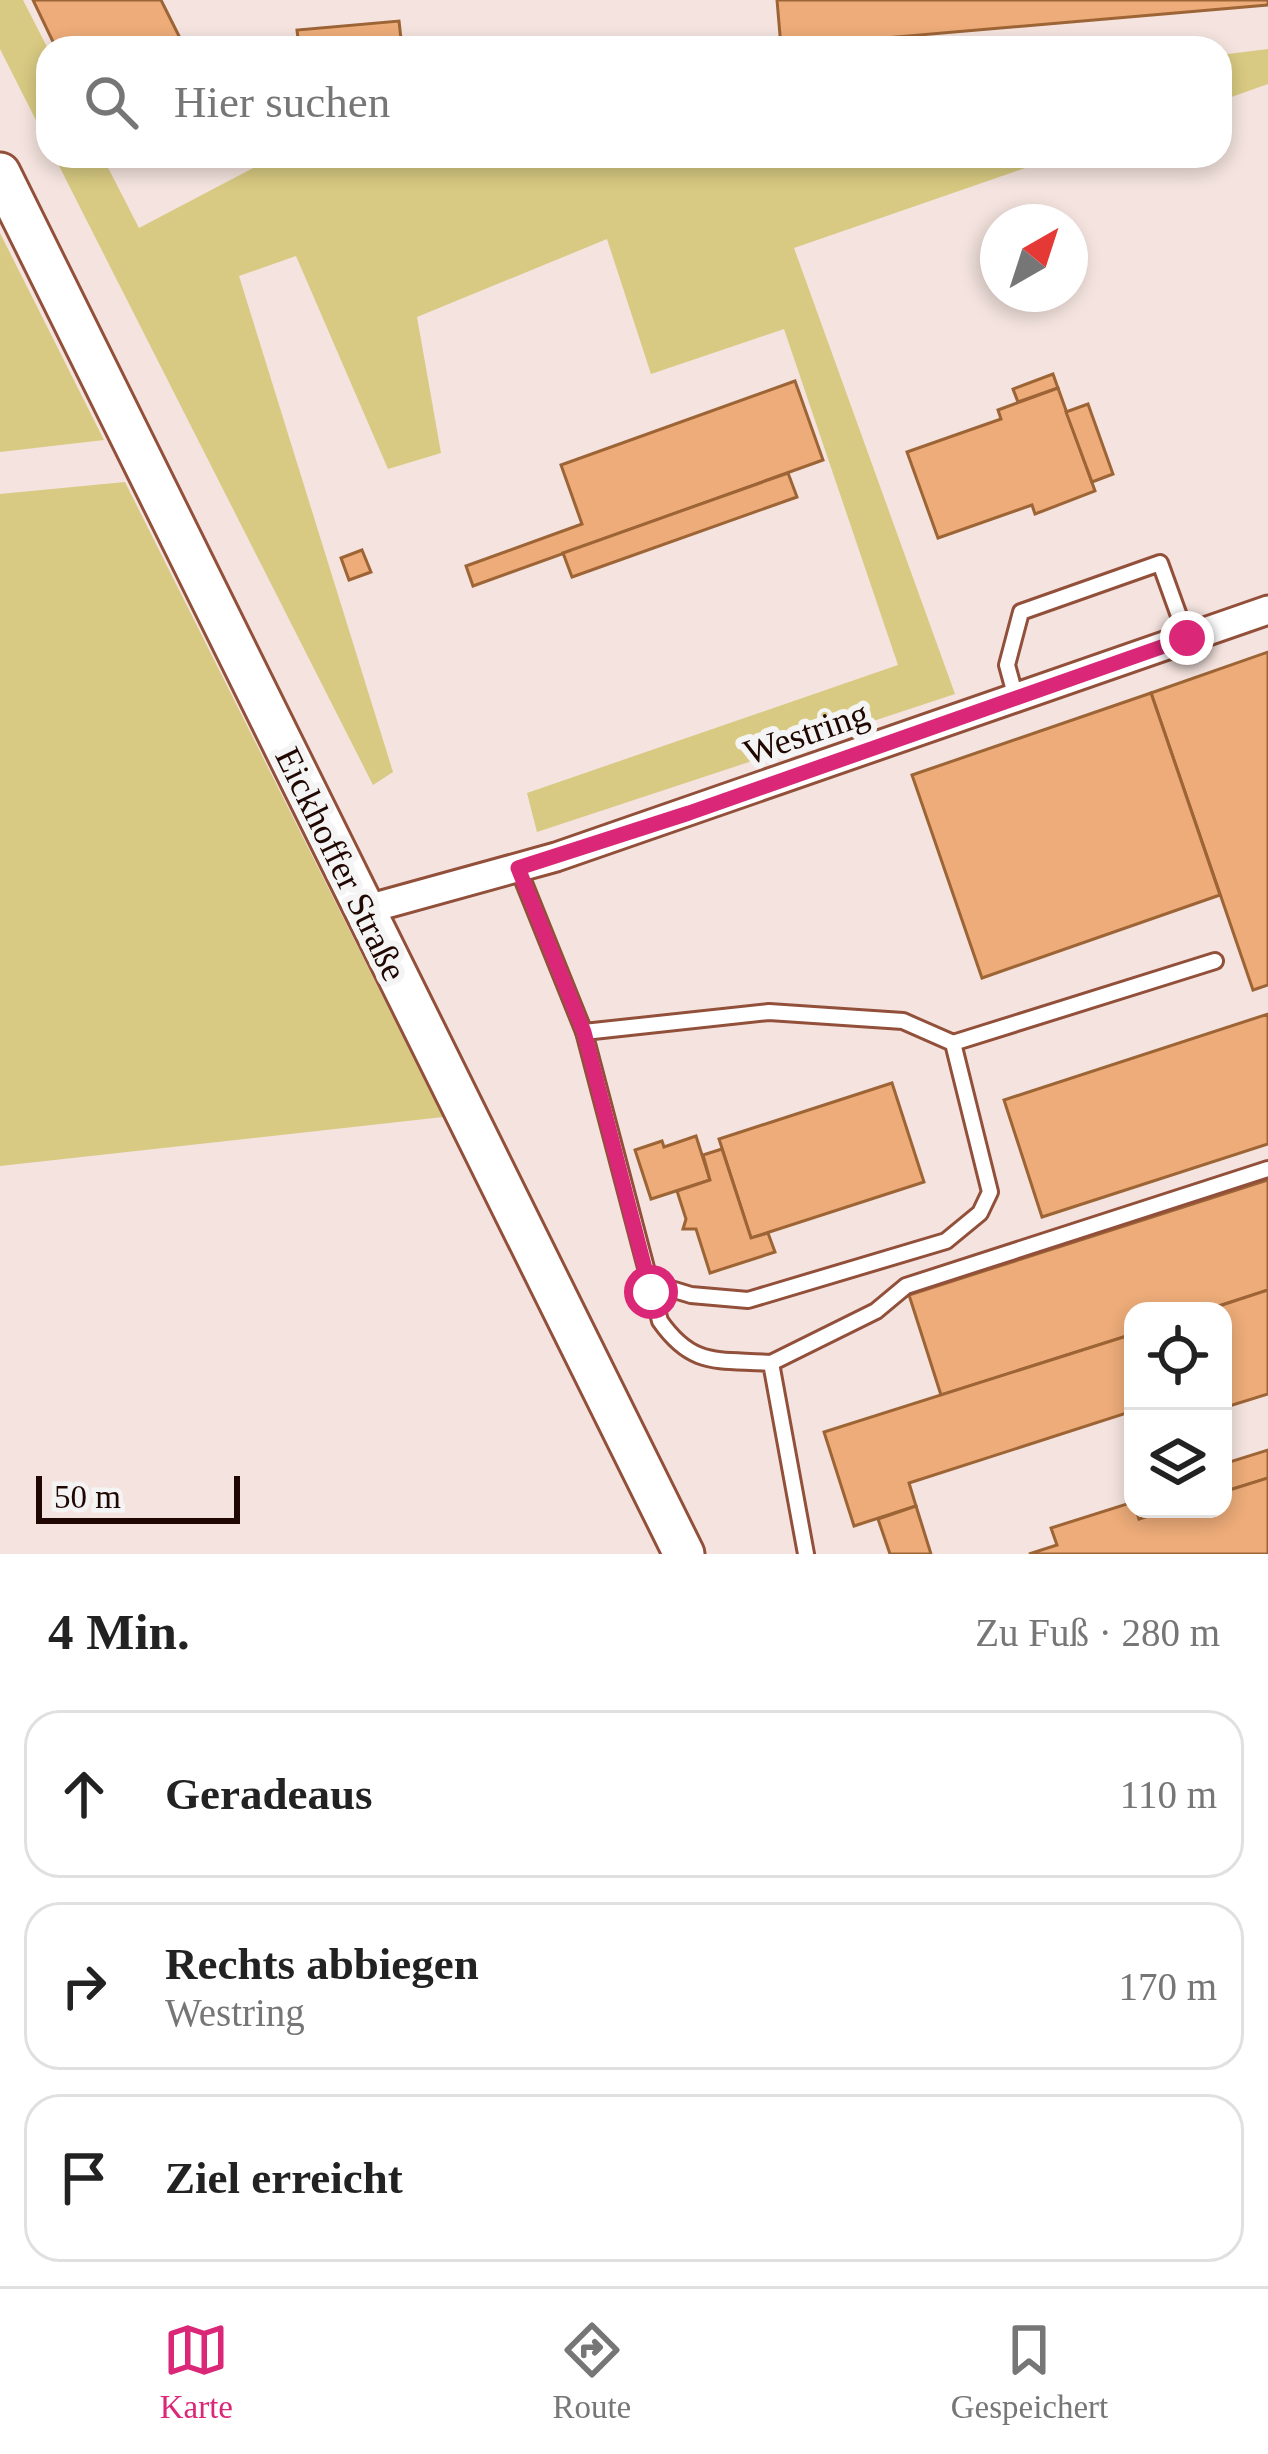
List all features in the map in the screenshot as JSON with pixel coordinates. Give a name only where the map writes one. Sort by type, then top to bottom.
[{"type":"main road","name":"Eickhoffer Straße","points":[[0,173],[684,1554]]},
{"type":"street","name":"Westring","points":[[364,910],[518,868],[1268,610]]},
{"type":"lane","points":[[1016,698],[1007,665],[1021,613],[1160,562],[1187,638]]},
{"type":"lane","points":[[518,868],[584,1032],[660,1321],[676,1345],[700,1358],[771,1363],[876,1311],[906,1286],[1268,1169]]},
{"type":"lane","points":[[584,1032],[769,1012],[903,1022],[953,1043],[1215,961]]},
{"type":"lane","points":[[648,1282],[691,1295],[748,1300],[946,1241],[980,1213],[990,1192],[953,1043]]},
{"type":"lane","points":[[771,1363],[806,1554]]},
{"type":"shaded area","points":[[0,0],[23,0],[41,36],[36,36],[36,120],[0,49]]},
{"type":"shaded area","points":[[1268,49],[1268,84],[1232,97],[1232,54]]},
{"type":"shaded area","points":[[60,168],[108,168],[139,228],[253,168],[1025,168],[794,248],[955,694],[537,832],[527,793],[898,665],[784,329],[651,374],[607,239],[417,317],[441,453],[388,469],[296,256],[239,276],[393,772],[373,785]]},
{"type":"shaded area","points":[[0,233],[104,440],[0,452]]},
{"type":"shaded area","points":[[125,482],[443,1117],[0,1166],[0,494]]},
{"type":"building","points":[[33,0],[161,0],[179,36],[50,36]]},
{"type":"building","points":[[777,0],[1268,0],[1268,5],[909,36],[780,36]]},
{"type":"building","points":[[399,21],[401,36],[298,36],[297,30]]},
{"type":"building","points":[[1053,374],[1058,388],[1018,402],[1013,389]]},
{"type":"building","points":[[795,381],[823,460],[473,586],[466,566],[582,524],[561,465]]},
{"type":"building","points":[[1058,388],[1095,491],[1035,514],[1032,505],[938,538],[907,452],[1001,419],[998,410]]},
{"type":"building","points":[[1088,404],[1113,474],[1092,482],[1066,412]]},
{"type":"building","points":[[788,473],[797,497],[572,577],[563,553]]},
{"type":"building","points":[[362,550],[371,572],[349,580],[341,558]]},
{"type":"building","points":[[1268,652],[1268,985],[1253,990],[1151,693]]},
{"type":"building","points":[[1151,693],[1220,895],[982,978],[912,775]]},
{"type":"building","points":[[1268,1014],[1268,1144],[1042,1217],[1004,1100]]},
{"type":"building","points":[[892,1083],[924,1182],[751,1238],[719,1139]]},
{"type":"building","points":[[696,1136],[710,1180],[651,1199],[635,1150]]},
{"type":"building","points":[[722,1149],[751,1238],[768,1233],[775,1252],[710,1273],[696,1229],[683,1229],[686,1219],[677,1191],[710,1180],[703,1155]]},
{"type":"building","points":[[1268,1180],[1268,1290],[1231,1302],[1124,1302],[1124,1337],[941,1395],[909,1295]]},
{"type":"building","points":[[1268,1290],[1268,1394],[1232,1405],[1232,1302]]},
{"type":"building","points":[[1124,1337],[1124,1414],[909,1483],[916,1506],[854,1526],[824,1432]]},
{"type":"building","points":[[1268,1450],[1268,1478],[1232,1489],[1232,1461]]},
{"type":"building","points":[[1268,1478],[1268,1554],[1029,1554],[1057,1545],[1051,1528],[1124,1505],[1124,1518],[1232,1518],[1232,1489]]},
{"type":"building","points":[[916,1506],[931,1554],[890,1554],[878,1519]]},
{"type":"route","points":[[651,1292],[584,1032],[518,868],[1187,638]]}]
